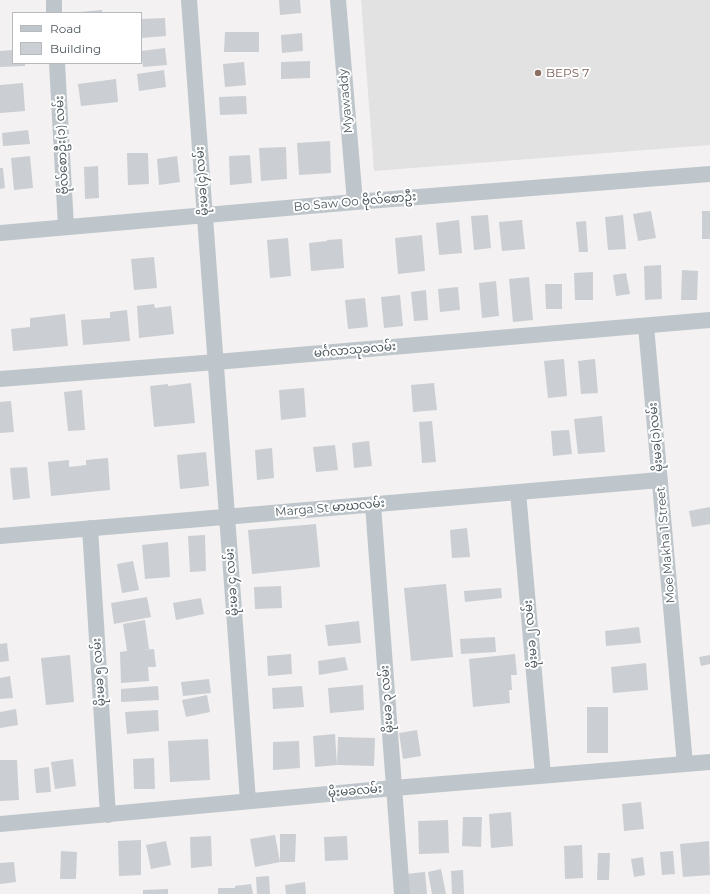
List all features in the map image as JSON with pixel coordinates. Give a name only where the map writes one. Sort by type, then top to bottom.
[{"type":"street","points":[[54,0],[54,12]]},
{"type":"street","name":"မိုးမခ(၄)လမ်း","points":[[189,0],[216,362]]},
{"type":"street","name":"Myawaddy","points":[[338,0],[355,202]]},
{"type":"street","name":"ဗိုလ်စောဦး(၁) လမ်း","points":[[57,64],[66,227]]},
{"type":"street","name":"Bo Saw Oo ဗိုလ်စောဦး","points":[[0,233],[355,202],[710,174]]},
{"type":"street","name":"မင်္ဂလာသုခလမ်း","points":[[0,379],[710,320]]},
{"type":"street","name":"Moe Makha 1 Street","points":[[646,326],[685,760]]},
{"type":"street","name":"မိုးမခ(၁)လမ်း","points":[[646,326],[685,760]]},
{"type":"street","name":"မိုးမခ ၄ လမ်း","points":[[216,362],[248,801]]},
{"type":"street","name":"Marga St မာဃလမ်း","points":[[0,536],[660,480]]},
{"type":"street","name":"မိုးမခ ၂ လမ်း","points":[[518,492],[543,775]]},
{"type":"street","name":"မိုးမခ ၃ လမ်း","points":[[373,505],[402,894]]},
{"type":"street","name":"မိုးမခ ၅ လမ်း","points":[[90,528],[108,815]]},
{"type":"street","name":"မိုးမခလမ်း","points":[[0,824],[543,775],[685,760],[710,762]]},
{"type":"shaded area","name":"BEPS 7","points":[[361,0],[710,0],[710,145],[374,171]]},
{"type":"building","points":[[279,0],[300,0],[301,13],[280,15]]},
{"type":"building","points":[[102,10],[102,12],[79,12]]},
{"type":"building","points":[[165,18],[166,36],[142,38],[142,19]]},
{"type":"building","points":[[225,32],[259,32],[259,52],[224,52]]},
{"type":"building","points":[[302,33],[303,51],[282,53],[281,35]]},
{"type":"building","points":[[165,48],[167,65],[143,67],[142,51]]},
{"type":"building","points":[[12,50],[12,64],[25,64],[25,66],[0,67],[0,51]]},
{"type":"building","points":[[310,61],[310,78],[281,79],[281,62]]},
{"type":"building","points":[[244,62],[246,85],[225,87],[223,64]]},
{"type":"building","points":[[164,70],[166,87],[139,91],[137,74]]},
{"type":"building","points":[[116,79],[118,102],[81,106],[78,84]]},
{"type":"building","points":[[23,83],[25,111],[0,113],[0,85]]},
{"type":"building","points":[[246,96],[247,114],[220,115],[219,97]]},
{"type":"building","points":[[28,130],[30,144],[3,146],[2,133]]},
{"type":"building","points":[[330,141],[331,173],[299,175],[297,143]]},
{"type":"building","points":[[286,147],[287,179],[261,181],[259,148]]},
{"type":"building","points":[[127,153],[148,153],[149,184],[128,185]]},
{"type":"building","points":[[250,155],[252,183],[230,185],[229,156]]},
{"type":"building","points":[[30,156],[33,188],[14,190],[11,158]]},
{"type":"building","points":[[177,156],[180,182],[159,185],[157,159]]},
{"type":"building","points":[[98,166],[99,198],[85,199],[84,167]]},
{"type":"building","points":[[0,168],[3,168],[5,188],[0,189]]},
{"type":"building","points":[[651,211],[656,238],[638,241],[633,214]]},
{"type":"building","points":[[702,211],[710,211],[710,239],[702,239]]},
{"type":"building","points":[[488,215],[491,248],[474,250],[471,216]]},
{"type":"building","points":[[623,215],[626,249],[608,250],[605,217]]},
{"type":"building","points":[[459,220],[462,253],[439,255],[436,223]]},
{"type":"building","points":[[522,220],[525,249],[502,251],[499,222]]},
{"type":"building","points":[[586,221],[588,252],[579,252],[576,222]]},
{"type":"building","points":[[422,235],[425,271],[398,274],[395,238]]},
{"type":"building","points":[[288,238],[291,276],[270,278],[267,240]]},
{"type":"building","points":[[342,239],[344,268],[311,271],[309,243]]},
{"type":"building","points":[[154,257],[157,288],[134,290],[131,259]]},
{"type":"building","points":[[661,265],[662,299],[645,300],[644,266]]},
{"type":"building","points":[[682,270],[698,271],[697,300],[681,300]]},
{"type":"building","points":[[593,272],[593,300],[575,300],[574,273]]},
{"type":"building","points":[[626,273],[630,294],[616,296],[613,275]]},
{"type":"building","points":[[529,277],[533,320],[513,322],[509,279]]},
{"type":"building","points":[[496,281],[499,316],[482,318],[479,283]]},
{"type":"building","points":[[545,284],[562,284],[562,309],[546,309]]},
{"type":"building","points":[[458,287],[460,310],[440,312],[438,289]]},
{"type":"building","points":[[426,290],[428,320],[414,321],[411,292]]},
{"type":"building","points":[[400,295],[403,326],[384,328],[381,297]]},
{"type":"building","points":[[365,298],[368,327],[348,329],[345,300]]},
{"type":"building","points":[[154,304],[155,308],[171,306],[174,334],[139,338],[137,306]]},
{"type":"building","points":[[127,310],[130,341],[83,345],[81,320],[110,318],[110,312]]},
{"type":"building","points":[[65,314],[68,346],[13,351],[11,329],[30,327],[30,318]]},
{"type":"building","points":[[564,359],[567,396],[548,398],[544,361]]},
{"type":"building","points":[[595,359],[598,393],[581,394],[578,361]]},
{"type":"building","points":[[191,383],[195,423],[154,427],[150,386],[168,384],[168,386]]},
{"type":"building","points":[[434,383],[437,410],[413,412],[411,385]]},
{"type":"building","points":[[304,388],[306,417],[281,420],[279,390]]},
{"type":"building","points":[[82,390],[85,430],[68,431],[64,392]]},
{"type":"building","points":[[11,401],[14,432],[0,433],[0,402]]},
{"type":"building","points":[[602,416],[605,452],[578,454],[574,419]]},
{"type":"building","points":[[432,421],[436,462],[422,463],[419,422]]},
{"type":"building","points":[[569,430],[572,454],[553,456],[551,431]]},
{"type":"building","points":[[369,441],[372,466],[354,468],[352,443]]},
{"type":"building","points":[[335,445],[338,470],[316,472],[313,447]]},
{"type":"building","points":[[272,448],[274,478],[257,480],[255,450]]},
{"type":"building","points":[[206,452],[209,486],[180,489],[177,455]]},
{"type":"building","points":[[108,458],[110,490],[51,496],[48,462],[69,460],[69,467],[86,465],[86,460]]},
{"type":"building","points":[[27,467],[30,498],[13,500],[10,468]]},
{"type":"building","points":[[710,507],[710,524],[692,527],[689,511]]},
{"type":"building","points":[[316,524],[320,567],[252,574],[248,530]]},
{"type":"building","points":[[467,528],[470,557],[452,558],[450,530]]},
{"type":"building","points":[[205,535],[206,571],[190,572],[188,536]]},
{"type":"building","points":[[168,542],[170,577],[145,579],[142,545]]},
{"type":"building","points":[[133,561],[139,590],[122,593],[117,564]]},
{"type":"building","points":[[446,584],[453,657],[411,661],[404,588]]},
{"type":"building","points":[[281,586],[282,608],[255,609],[254,587]]},
{"type":"building","points":[[501,588],[502,598],[465,602],[464,591]]},
{"type":"building","points":[[147,597],[151,617],[114,624],[111,603]]},
{"type":"building","points":[[201,598],[204,614],[176,620],[173,603]]},
{"type":"building","points":[[145,620],[149,649],[143,650],[154,649],[156,667],[148,667],[149,681],[121,683],[120,652],[127,651],[123,624]]},
{"type":"building","points":[[359,621],[361,643],[328,646],[325,625]]},
{"type":"building","points":[[639,627],[641,643],[606,646],[605,631]]},
{"type":"building","points":[[495,637],[496,652],[461,654],[460,639]]},
{"type":"building","points":[[7,643],[9,661],[0,662],[0,644]]},
{"type":"building","points":[[291,654],[292,674],[268,676],[267,656]]},
{"type":"building","points":[[515,654],[517,675],[511,675],[512,690],[509,690],[510,703],[473,707],[469,659]]},
{"type":"building","points":[[70,655],[74,702],[46,705],[41,658]]},
{"type":"building","points":[[710,655],[710,664],[701,666],[699,657]]},
{"type":"building","points":[[345,657],[348,670],[319,675],[318,661]]},
{"type":"building","points":[[646,663],[648,690],[613,693],[611,667]]},
{"type":"building","points":[[10,676],[13,698],[0,699],[0,678]]},
{"type":"building","points":[[209,679],[211,693],[183,696],[181,682]]},
{"type":"building","points":[[363,685],[364,710],[330,713],[328,688]]},
{"type":"building","points":[[158,686],[159,700],[121,702],[121,689]]},
{"type":"building","points":[[302,686],[304,707],[273,709],[272,688]]},
{"type":"building","points":[[207,695],[210,712],[186,717],[182,700]]},
{"type":"building","points":[[587,707],[608,707],[608,753],[587,753]]},
{"type":"building","points":[[16,709],[18,725],[0,728],[0,712]]},
{"type":"building","points":[[158,710],[159,731],[127,734],[125,712]]},
{"type":"building","points":[[417,730],[421,756],[403,759],[399,733]]},
{"type":"building","points":[[335,734],[337,765],[315,767],[313,736]]},
{"type":"building","points":[[338,737],[375,738],[374,766],[337,765]]},
{"type":"building","points":[[208,739],[210,780],[170,782],[168,741]]},
{"type":"building","points":[[299,741],[300,768],[273,770],[273,742]]},
{"type":"building","points":[[154,758],[155,789],[134,789],[133,759]]},
{"type":"building","points":[[73,759],[76,786],[55,789],[51,762]]},
{"type":"building","points":[[0,760],[17,760],[19,800],[0,801]]},
{"type":"building","points":[[49,767],[51,792],[36,793],[34,769]]},
{"type":"building","points":[[641,802],[644,829],[624,831],[622,804]]},
{"type":"building","points":[[511,812],[513,846],[491,848],[489,814]]},
{"type":"building","points":[[463,817],[482,817],[481,847],[462,846]]},
{"type":"building","points":[[448,820],[449,853],[419,854],[418,821]]},
{"type":"building","points":[[280,834],[296,834],[295,862],[280,862]]},
{"type":"building","points":[[275,835],[280,862],[255,867],[250,839]]},
{"type":"building","points":[[211,836],[212,866],[191,868],[190,837]]},
{"type":"building","points":[[347,836],[348,860],[325,861],[324,837]]},
{"type":"building","points":[[141,840],[141,875],[119,876],[118,841]]},
{"type":"building","points":[[166,841],[171,865],[151,869],[146,845]]},
{"type":"building","points":[[709,841],[710,875],[683,877],[680,844]]},
{"type":"building","points":[[582,845],[583,878],[565,879],[564,846]]},
{"type":"building","points":[[61,851],[77,852],[76,879],[60,879]]},
{"type":"building","points":[[673,851],[675,874],[662,875],[660,852]]},
{"type":"building","points":[[598,853],[610,853],[609,880],[597,880]]},
{"type":"building","points":[[643,857],[645,875],[634,877],[631,859]]},
{"type":"building","points":[[14,862],[16,882],[0,884],[0,863]]},
{"type":"building","points":[[441,869],[446,894],[432,894],[428,872]]},
{"type":"building","points":[[463,870],[464,894],[452,894],[451,871]]},
{"type":"building","points":[[425,872],[427,894],[406,894],[405,874]]},
{"type":"building","points":[[269,876],[270,894],[257,894],[256,877]]},
{"type":"building","points":[[305,882],[306,894],[286,894],[285,885]]},
{"type":"building","points":[[251,884],[253,894],[218,894],[218,888],[235,888],[235,886]]},
{"type":"building","points":[[168,889],[168,894],[143,894],[143,890]]},
{"type":"place","name":"BEPS 7","points":[[538,73]]}]
